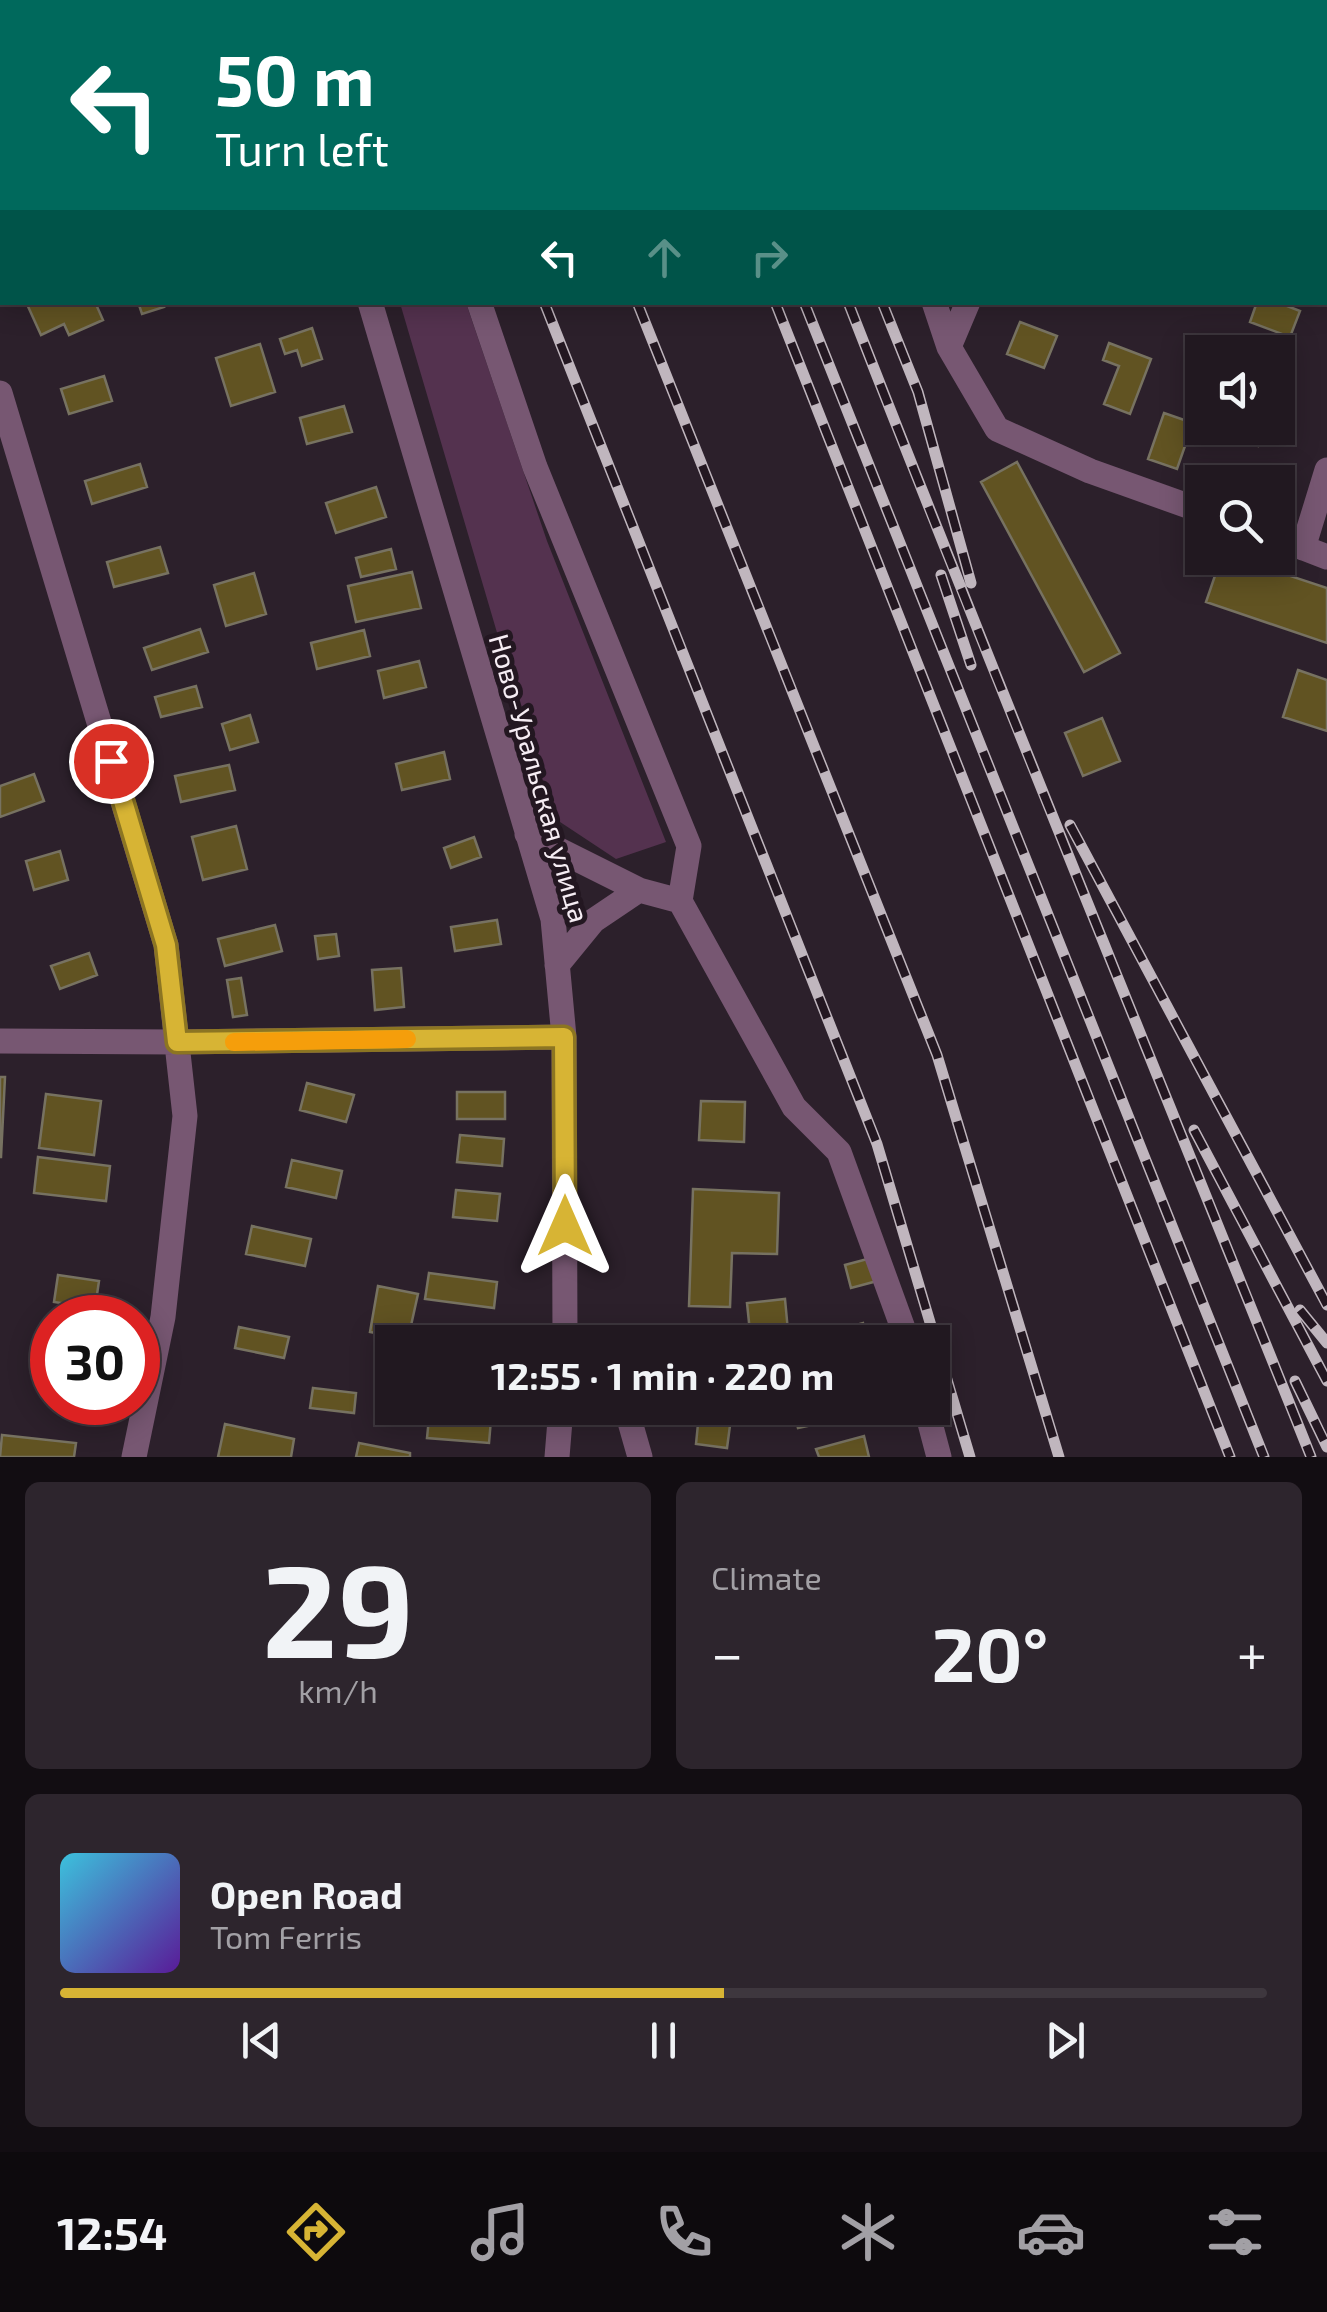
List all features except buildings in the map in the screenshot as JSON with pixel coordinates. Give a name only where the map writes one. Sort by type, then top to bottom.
[{"type":"street","name":"Ново-Уральская улица","points":[[371,305],[553,919],[564,1037],[566,1325]]},
{"type":"street","points":[[480,305],[535,467],[689,846],[680,902],[794,1107],[839,1152],[902,1325]]},
{"type":"street","points":[[935,305],[949,347],[997,428],[1090,471],[1185,506]]},
{"type":"street","points":[[949,347],[967,305]]},
{"type":"street","points":[[0,393],[166,945],[186,1116],[163,1317],[134,1457]]},
{"type":"street","points":[[1315,552],[1327,470]]},
{"type":"street","points":[[528,834],[639,890],[680,902]]},
{"type":"street","points":[[557,965],[593,921],[639,890]]},
{"type":"street","points":[[0,1041],[564,1037]]},
{"type":"street","points":[[557,1457],[560,1425]]},
{"type":"street","points":[[631,1425],[640,1457]]},
{"type":"street","points":[[931,1425],[939,1457]]},
{"type":"shaded area","points":[[401,305],[467,305],[547,541],[666,842],[616,859],[551,816]]},
{"type":"railway","points":[[545,305],[877,1144],[970,1457]]},
{"type":"railway","points":[[638,305],[937,1055],[1059,1457]]},
{"type":"railway","points":[[776,305],[1230,1457]]},
{"type":"railway","points":[[805,305],[1264,1457]]},
{"type":"railway","points":[[849,305],[1311,1457]]},
{"type":"railway","points":[[883,305],[918,392],[971,583]]},
{"type":"railway","points":[[941,575],[971,665]]},
{"type":"railway","points":[[1070,825],[1327,1305]]},
{"type":"railway","points":[[1194,1130],[1327,1381]]},
{"type":"railway","points":[[1300,1310],[1327,1343]]},
{"type":"railway","points":[[1295,1381],[1327,1447]]},
{"type":"slow traffic","points":[[234,1042],[407,1039]]},
{"type":"route","points":[[111,761],[166,945],[177,1042],[564,1037],[565,1226]]}]
